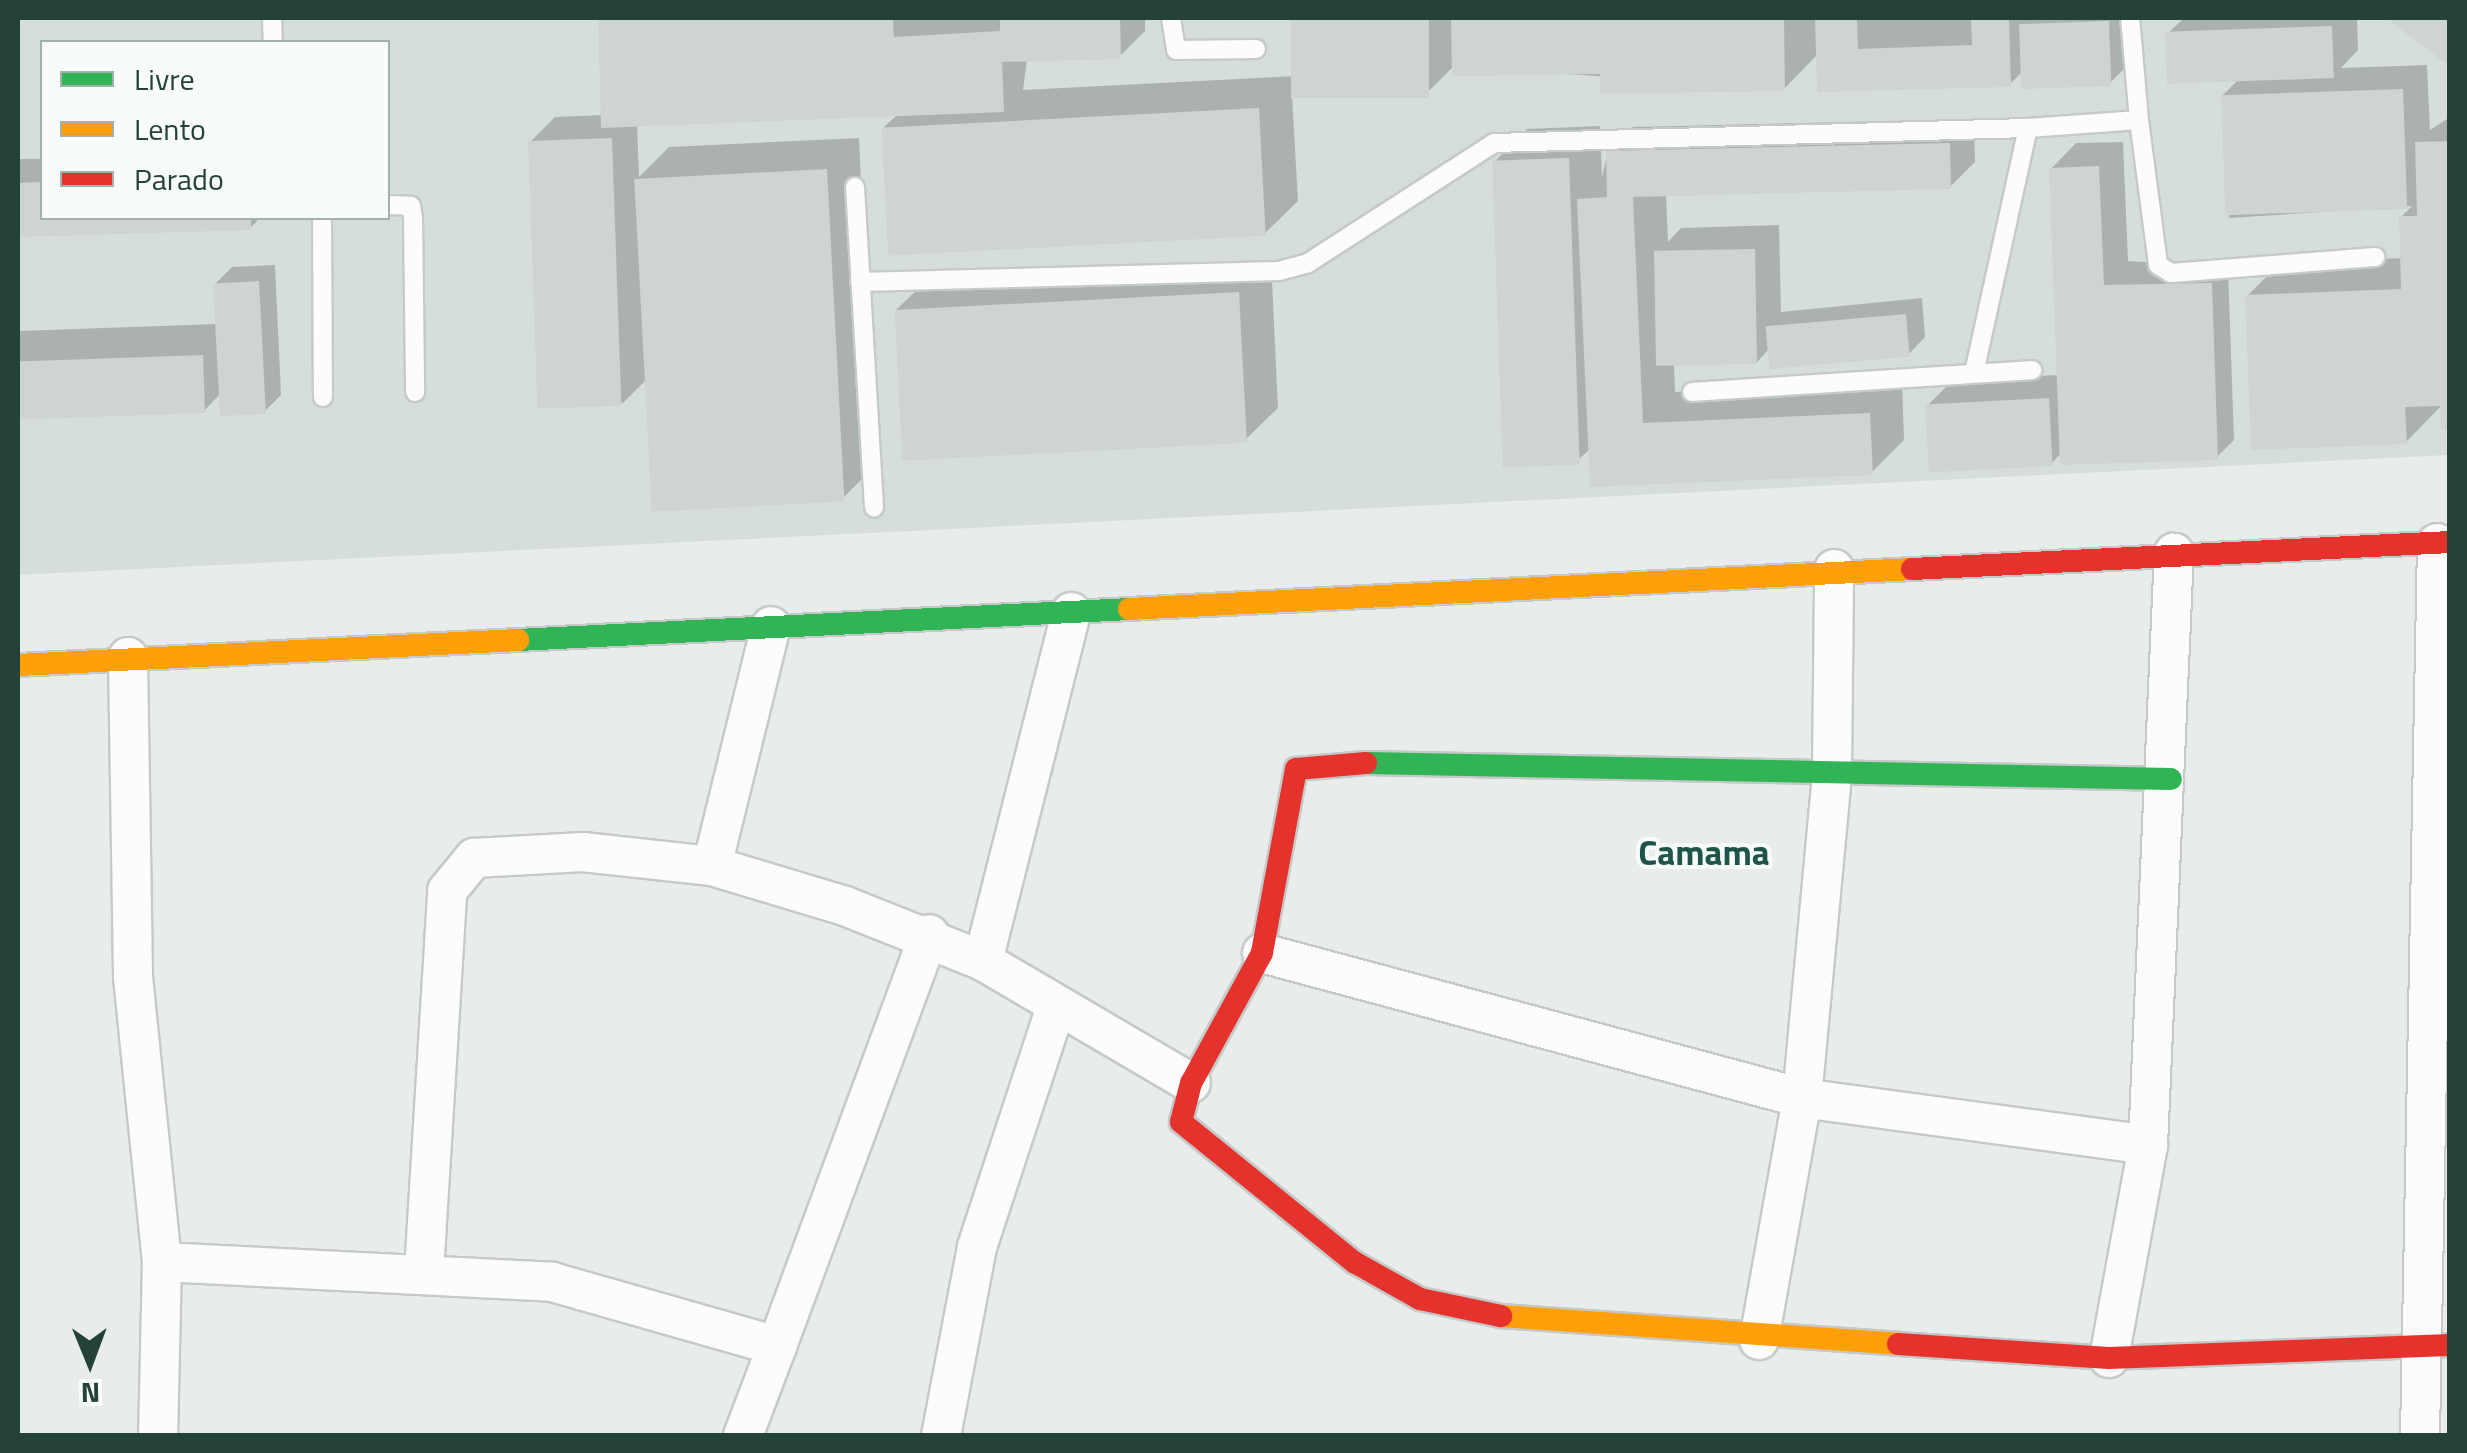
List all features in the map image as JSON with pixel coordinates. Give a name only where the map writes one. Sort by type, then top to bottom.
[{"type":"street","points":[[18,665],[1834,570],[2444,543],[2435,1349],[2420,1436]]},
{"type":"street","points":[[2109,1358],[2148,1145],[2171,778],[2174,553]]},
{"type":"street","points":[[1759,1340],[1802,1098],[1832,774],[1834,570]]},
{"type":"street","points":[[983,961],[1072,612]]},
{"type":"street","points":[[712,866],[771,626]]},
{"type":"street","points":[[128,657],[133,976],[162,1262],[158,1436]]},
{"type":"street","points":[[2171,778],[1315,762],[1296,769],[1262,954],[1191,1082],[1187,1134],[1354,1262],[1420,1299],[1510,1318],[1759,1340],[2109,1358],[2435,1349]]},
{"type":"street","points":[[424,1272],[452,876],[474,858],[584,852],[712,866],[929,934],[983,961],[1056,1007],[1191,1082]]},
{"type":"street","points":[[743,1436],[929,934]]},
{"type":"street","points":[[1262,954],[1802,1098],[2148,1145]]},
{"type":"street","points":[[941,1436],[977,1247],[1056,1007]]},
{"type":"street","points":[[162,1262],[424,1272],[590,1289],[777,1346]]},
{"type":"lane","points":[[1170,18],[1176,50],[1256,49]]},
{"type":"lane","points":[[2130,18],[2138,120],[2158,265],[2171,272],[2376,257]]},
{"type":"lane","points":[[860,282],[1278,271],[1308,264],[1494,143],[2028,128],[2138,120]]},
{"type":"lane","points":[[1974,374],[2028,128]]},
{"type":"lane","points":[[855,187],[874,508]]},
{"type":"lane","points":[[390,205],[411,206],[413,217],[415,392]]},
{"type":"lane","points":[[322,220],[323,398]]},
{"type":"lane","points":[[1692,392],[2032,370]]},
{"type":"shaded area","points":[[18,18],[2449,18],[2449,455],[18,575]]},
{"type":"building","points":[[598,18],[893,18],[894,37],[1000,31],[1000,18],[1120,18],[1121,59],[1002,62],[1004,112],[601,128]]},
{"type":"building","points":[[1291,18],[1429,18],[1429,98],[1291,98]]},
{"type":"building","points":[[1451,18],[1784,18],[1785,91],[1600,94],[1600,74],[1452,76]]},
{"type":"building","points":[[1815,18],[1857,18],[1858,49],[1972,45],[1971,18],[2009,18],[2011,87],[1817,92]]},
{"type":"building","points":[[2386,18],[2450,18],[2450,62],[2444,62]]},
{"type":"building","points":[[2109,21],[2111,86],[2021,89],[2019,24]]},
{"type":"building","points":[[2332,26],[2334,78],[2167,84],[2165,32]]},
{"type":"building","points":[[2403,89],[2407,209],[2225,215],[2221,95]]},
{"type":"building","points":[[1259,108],[1266,236],[888,256],[882,128]]},
{"type":"building","points":[[612,138],[621,406],[537,409],[528,141]]},
{"type":"building","points":[[2450,141],[2450,429],[2441,430],[2440,406],[2405,407],[2407,444],[2251,450],[2245,295],[2401,289],[2399,216],[2417,216],[2415,142]]},
{"type":"building","points":[[1950,143],[1951,189],[1633,197],[1643,423],[1870,413],[1873,475],[1590,487],[1577,199],[1607,197],[1606,151]]},
{"type":"building","points":[[1569,158],[1580,465],[1503,468],[1492,161]]},
{"type":"building","points":[[2099,166],[2104,285],[2212,283],[2218,460],[2060,465],[2049,168]]},
{"type":"building","points":[[827,169],[844,502],[652,512],[634,179]]},
{"type":"building","points":[[40,182],[40,220],[251,220],[251,230],[18,237],[18,183]]},
{"type":"building","points":[[1755,249],[1757,364],[1656,366],[1654,251]]},
{"type":"building","points":[[259,281],[266,414],[220,416],[213,283]]},
{"type":"building","points":[[1239,292],[1247,443],[902,461],[894,310]]},
{"type":"building","points":[[1906,314],[1910,357],[1769,369],[1766,326]]},
{"type":"building","points":[[203,355],[205,413],[20,419],[18,361]]},
{"type":"building","points":[[2049,398],[2053,466],[1929,472],[1925,404]]},
{"type":"traffic: fast","points":[[518,640],[1129,609]]},
{"type":"traffic: fast","points":[[1366,763],[2171,779]]},
{"type":"traffic: slow","points":[[1129,609],[1912,569]]},
{"type":"traffic: slow","points":[[18,665],[518,640]]},
{"type":"traffic: slow","points":[[1501,1316],[1898,1344]]},
{"type":"traffic: jam","points":[[1912,569],[2450,542]]},
{"type":"traffic: jam","points":[[1366,763],[1296,769],[1262,953],[1191,1083],[1181,1122],[1354,1262],[1420,1299],[1501,1316]]},
{"type":"traffic: jam","points":[[1898,1344],[2109,1358],[2450,1345]]},
{"type":"district","name":"Camama","points":[[1704,852]]}]
